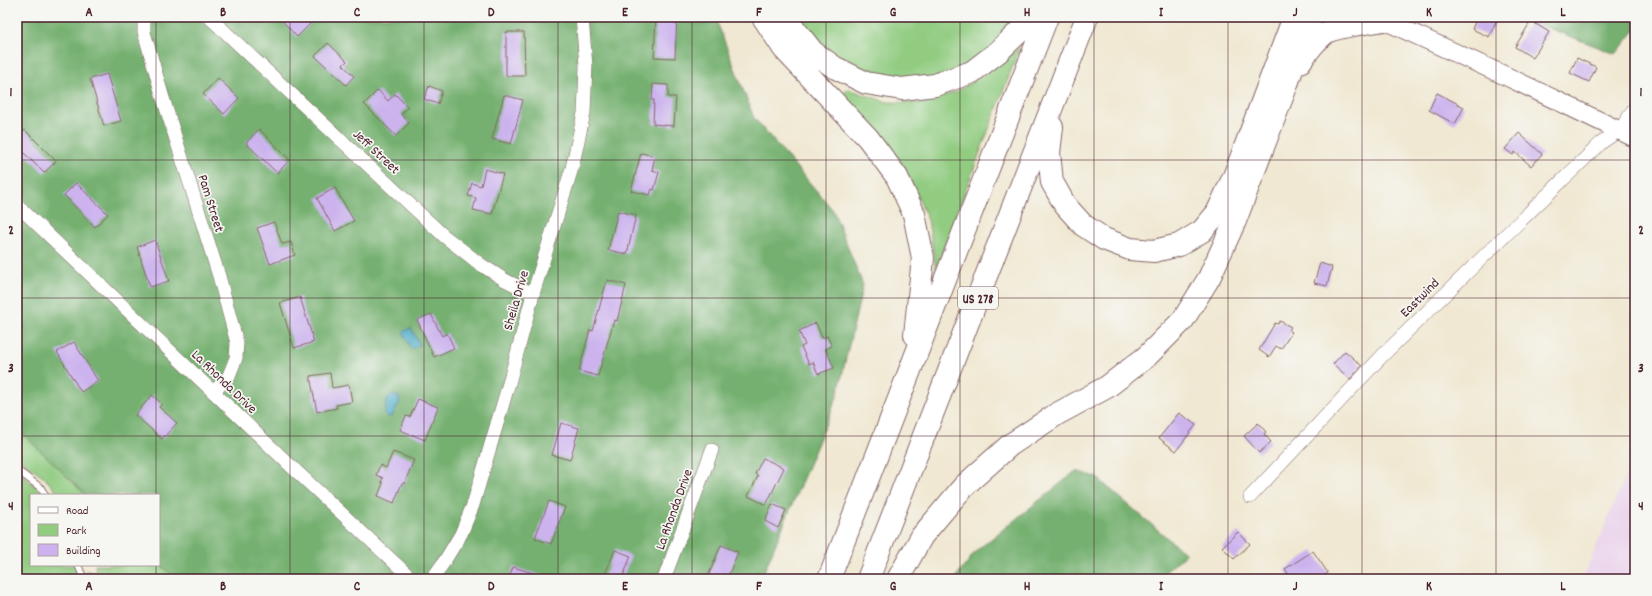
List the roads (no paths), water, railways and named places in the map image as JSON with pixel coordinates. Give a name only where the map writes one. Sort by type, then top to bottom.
[{"type":"highway","points":[[763,17],[784,49],[868,138],[897,177],[914,214],[923,258],[920,299],[910,372]]},
{"type":"highway","points":[[785,17],[813,52],[834,67],[866,83],[902,90],[935,85],[972,72],[998,52],[1023,28],[1030,17]]},
{"type":"highway","name":"US 278","points":[[829,579],[1047,17]]},
{"type":"highway","name":"US 278","points":[[868,579],[1087,17]]},
{"type":"highway","points":[[1280,54],[1285,22],[1284,17]]},
{"type":"highway","points":[[1056,96],[1048,153],[1052,182],[1065,206],[1083,225],[1104,239],[1130,249],[1154,251],[1179,245],[1202,231],[1217,213],[1235,174],[1294,17]]},
{"type":"highway","points":[[898,579],[922,536],[970,481],[1010,445],[1057,414],[1112,383],[1146,357],[1183,320],[1209,278],[1235,221],[1287,84],[1310,17]]},
{"type":"highway","points":[[1287,84],[1306,54],[1325,33],[1381,19]]},
{"type":"main road","points":[[1381,19],[1508,77],[1627,134]]},
{"type":"street","name":"Pam Street","points":[[144,17],[144,32],[219,276],[237,343],[236,358],[228,378],[213,392]]},
{"type":"street","name":"Jeff Street","points":[[209,17],[444,236],[480,264],[505,280],[533,294]]},
{"type":"street","name":"Sheila Drive","points":[[432,579],[461,534],[473,505],[509,383],[533,294],[572,168],[584,113],[586,66],[582,17]]},
{"type":"street","points":[[1627,134],[1635,107]]},
{"type":"street","name":"Eastwind","points":[[1250,497],[1389,349],[1601,142],[1627,134]]},
{"type":"street","name":"La Rhonda Drive","points":[[17,204],[294,470],[412,579]]},
{"type":"street","name":"La Rhonda Drive","points":[[664,579],[712,450]]},
{"type":"lane","points":[[17,470],[41,488],[45,494]]},
{"type":"lane","points":[[78,566],[84,579]]},
{"type":"water","points":[[411,328],[420,345],[411,349],[403,332]]},
{"type":"water","points":[[391,395],[398,396],[400,402],[392,416],[387,417],[385,415],[386,404]]}]
